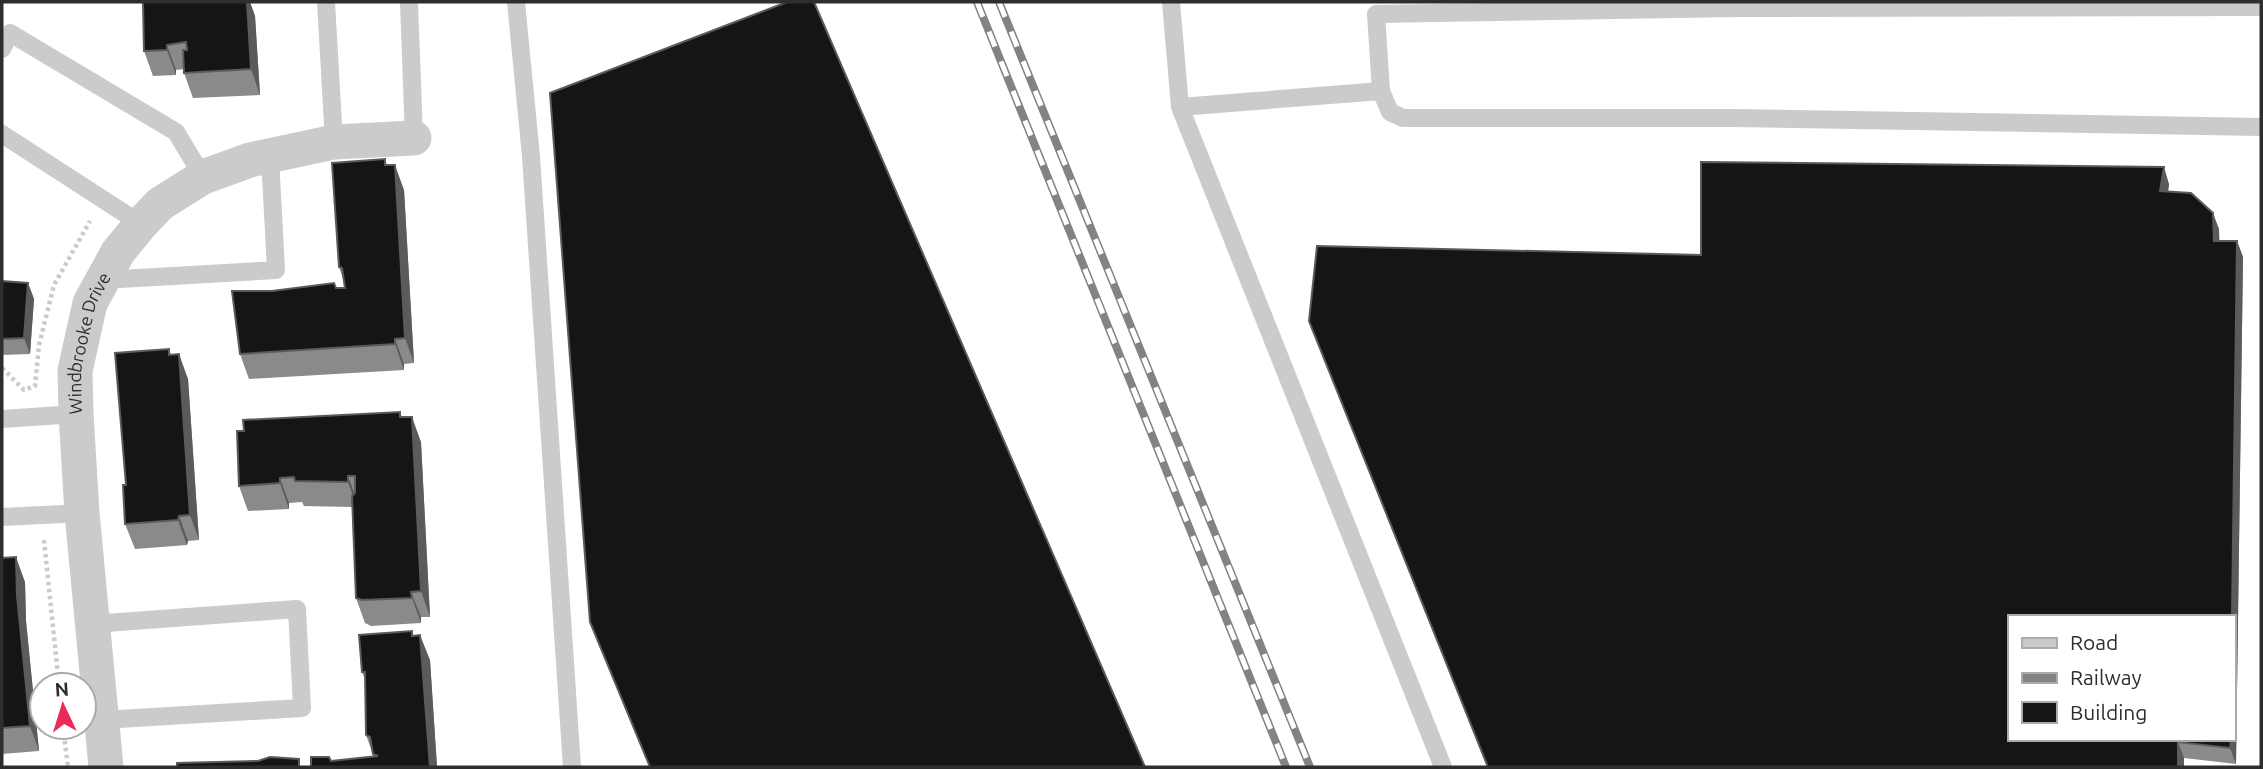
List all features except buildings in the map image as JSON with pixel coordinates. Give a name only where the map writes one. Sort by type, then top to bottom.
[{"type":"street","name":"Windbrooke Drive","points":[[106,767],[82,513],[76,414],[75,371],[90,303],[118,252],[141,224],[160,204],[203,177],[250,160],[334,142],[414,138]]},
{"type":"lane","points":[[326,2],[334,142]]},
{"type":"lane","points":[[409,2],[414,138]]},
{"type":"lane","points":[[516,2],[531,156],[572,767]]},
{"type":"lane","points":[[1171,2],[1180,107],[1443,767]]},
{"type":"lane","points":[[2261,6],[1376,8],[1381,91],[1390,112],[1403,118],[1734,118],[2261,127]]},
{"type":"lane","points":[[2,49],[10,33],[176,132],[203,177]]},
{"type":"lane","points":[[1180,107],[1381,91]]},
{"type":"lane","points":[[2,134],[141,224]]},
{"type":"lane","points":[[102,280],[276,270],[270,157]]},
{"type":"lane","points":[[2,419],[76,414]]},
{"type":"lane","points":[[2,517],[82,513]]},
{"type":"lane","points":[[92,624],[297,609],[302,708],[102,720]]},
{"type":"path","points":[[42,515],[58,671]]},
{"type":"path","points":[[65,741],[68,767]]},
{"type":"railway","points":[[977,2],[1286,767]]},
{"type":"railway","points":[[999,2],[1310,767]]}]
